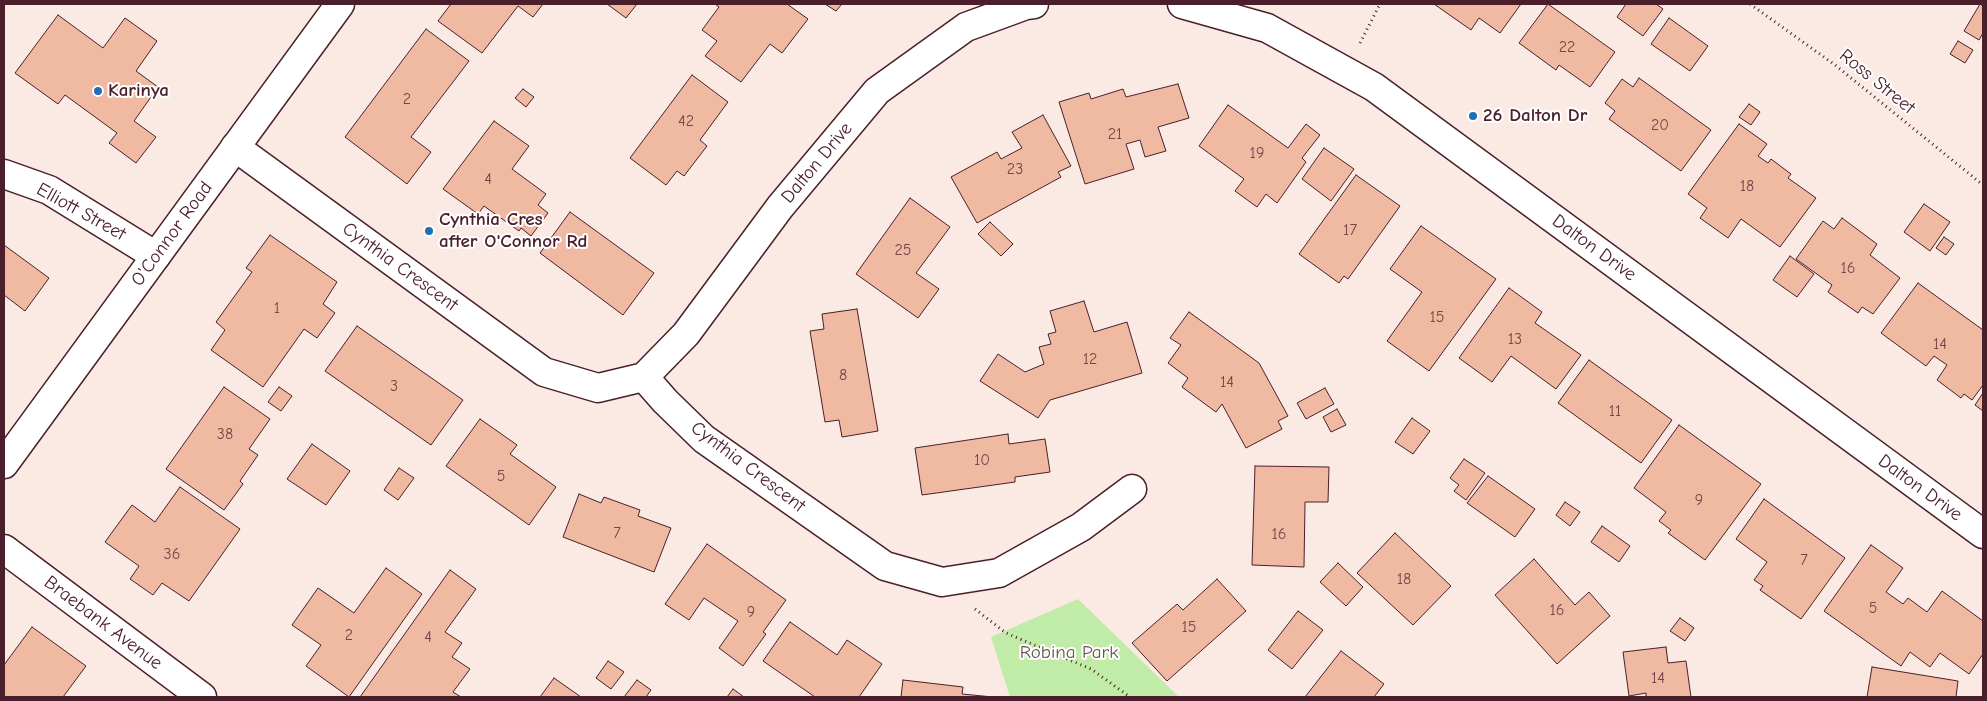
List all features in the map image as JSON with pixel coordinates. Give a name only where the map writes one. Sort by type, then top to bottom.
[{"type":"street","name":"O'Connor Road","points":[[4,464],[340,4]]},
{"type":"street","name":"Dalton Drive","points":[[644,377],[686,334],[780,207],[877,90],[966,28],[1026,5],[1034,4]]},
{"type":"street","name":"Dalton Drive","points":[[1182,4],[1266,28],[1374,87],[1983,534]]},
{"type":"street","name":"Cynthia Crescent","points":[[235,147],[544,372],[598,388],[644,377],[704,439],[884,566],[942,582],[999,573],[1081,527],[1132,489]]},
{"type":"street","name":"Elliott Street","points":[[4,174],[49,190],[156,256]]},
{"type":"street","name":"Braebank Avenue","points":[[4,549],[202,697]]},
{"type":"path","points":[[1361,42],[1380,4]]},
{"type":"path","name":"Ross Street","points":[[1750,4],[1835,66],[1983,186]]},
{"type":"path","points":[[971,606],[1006,634],[1091,669],[1130,697]]},
{"type":"green space","name":"Robina Park","points":[[1078,599],[1179,697],[1010,697],[991,637]]},
{"type":"building","points":[[451,4],[543,4],[533,17],[518,6],[482,53],[438,21]]},
{"type":"building","points":[[607,4],[637,4],[626,18]]},
{"type":"building","points":[[715,4],[787,4],[808,19],[782,53],[770,44],[741,82],[705,56],[717,41],[702,30],[719,7]]},
{"type":"building","points":[[825,4],[842,4],[836,11]]},
{"type":"building","points":[[1434,4],[1521,4],[1500,33],[1479,18],[1471,30]]},
{"type":"building","points":[[1548,4],[1615,52],[1590,87],[1559,65],[1556,70],[1519,43]]},
{"type":"building","points":[[1626,4],[1656,4],[1663,9],[1643,36],[1617,17]]},
{"type":"building","points":[[1980,4],[1983,6],[1983,33],[1979,40],[1964,31]]},
{"type":"building","name":"Karinya","points":[[58,15],[103,48],[125,18],[157,41],[136,71],[158,87],[134,121],[156,137],[136,163],[109,143],[117,133],[65,95],[58,104],[15,73]]},
{"type":"building","points":[[1669,18],[1708,46],[1690,71],[1651,44]]},
{"type":"building","points":[[426,29],[469,61],[411,137],[431,152],[407,184],[345,137]]},
{"type":"building","points":[[1958,41],[1973,50],[1965,63],[1950,54]]},
{"type":"building","points":[[692,75],[728,102],[700,140],[707,146],[684,176],[677,171],[666,185],[630,158]]},
{"type":"building","points":[[1639,78],[1711,130],[1681,171],[1609,119],[1615,111],[1605,103],[1622,79],[1633,87]]},
{"type":"building","points":[[1178,84],[1189,118],[1158,127],[1166,151],[1145,157],[1140,140],[1126,144],[1134,169],[1085,184],[1059,102],[1089,93],[1091,99],[1123,89],[1126,97]]},
{"type":"building","points":[[523,89],[534,97],[526,107],[515,98]]},
{"type":"building","points":[[1749,104],[1760,112],[1751,125],[1739,117]]},
{"type":"building","points":[[1228,105],[1288,148],[1306,124],[1320,135],[1302,158],[1306,162],[1277,203],[1266,194],[1257,207],[1235,191],[1244,179],[1199,146]]},
{"type":"building","points":[[1043,115],[1071,166],[1058,172],[1061,177],[977,223],[951,177],[997,152],[1001,159],[1022,148],[1012,132]]},
{"type":"building","points":[[494,121],[529,146],[512,169],[546,194],[538,205],[548,213],[531,236],[521,228],[519,231],[484,206],[478,214],[443,189]]},
{"type":"building","points":[[1739,124],[1767,144],[1758,156],[1768,163],[1771,159],[1791,174],[1788,178],[1816,198],[1780,247],[1741,219],[1728,238],[1700,218],[1707,208],[1688,194]]},
{"type":"building","points":[[1324,148],[1354,169],[1331,201],[1302,179]]},
{"type":"building","points":[[1356,175],[1400,206],[1348,279],[1344,276],[1339,283],[1299,254]]},
{"type":"building","points":[[910,198],[950,227],[916,273],[939,289],[918,318],[856,274]]},
{"type":"building","points":[[1924,204],[1950,222],[1930,251],[1904,232]]},
{"type":"building","points":[[570,212],[654,273],[623,315],[540,253]]},
{"type":"building","points":[[1842,218],[1877,244],[1870,255],[1900,278],[1873,314],[1862,307],[1858,313],[1828,292],[1832,285],[1796,259],[1823,221],[1834,229]]},
{"type":"building","points":[[990,222],[1013,244],[1001,256],[978,234]]},
{"type":"building","points":[[1421,226],[1496,279],[1429,371],[1387,341],[1422,292],[1390,269]]},
{"type":"building","points":[[270,235],[337,282],[323,304],[335,313],[317,338],[304,329],[263,387],[211,350],[225,330],[216,322],[252,272],[246,268]]},
{"type":"building","points":[[1944,237],[1954,244],[1946,255],[1936,248]]},
{"type":"building","points":[[4,245],[49,278],[25,311],[4,295]]},
{"type":"building","points":[[1790,256],[1814,274],[1797,297],[1773,280]]},
{"type":"building","points":[[1918,283],[1983,330],[1983,385],[1972,400],[1964,394],[1961,398],[1937,380],[1947,365],[1934,356],[1926,366],[1881,333]]},
{"type":"building","points":[[1509,288],[1542,312],[1535,323],[1581,355],[1556,389],[1511,356],[1492,382],[1459,358]]},
{"type":"building","points":[[1084,301],[1094,332],[1127,322],[1142,373],[1050,400],[1038,418],[980,381],[998,354],[1025,372],[1044,364],[1039,347],[1051,344],[1048,334],[1056,332],[1050,311]]},
{"type":"building","points":[[857,309],[878,431],[842,437],[839,420],[825,422],[810,331],[824,329],[822,314]]},
{"type":"building","points":[[1189,312],[1259,363],[1288,416],[1278,421],[1282,429],[1246,448],[1222,404],[1216,412],[1182,387],[1188,378],[1168,363],[1181,345],[1170,338]]},
{"type":"building","points":[[357,326],[463,400],[431,445],[325,371]]},
{"type":"building","points":[[1589,360],[1672,420],[1641,463],[1558,403]]},
{"type":"building","points":[[224,387],[270,419],[249,449],[258,455],[240,481],[243,484],[224,510],[166,469]]},
{"type":"building","points":[[279,387],[292,396],[281,411],[268,402]]},
{"type":"building","points":[[1325,388],[1334,404],[1306,419],[1297,403]]},
{"type":"building","points":[[1983,393],[1983,411],[1975,405]]},
{"type":"building","points":[[1337,409],[1346,425],[1331,432],[1323,417]]},
{"type":"building","points":[[1412,418],[1430,431],[1413,454],[1395,442]]},
{"type":"building","points":[[480,419],[517,445],[510,454],[556,487],[529,525],[446,466]]},
{"type":"building","points":[[1679,425],[1761,484],[1705,560],[1668,533],[1671,530],[1659,521],[1666,512],[1634,488]]},
{"type":"building","points":[[1008,434],[1009,444],[1045,439],[1050,472],[1015,477],[1015,482],[922,495],[915,448]]},
{"type":"building","points":[[312,444],[350,471],[326,505],[287,479]]},
{"type":"building","points":[[1464,459],[1485,473],[1466,500],[1454,491],[1459,485],[1450,478]]},
{"type":"building","points":[[1255,466],[1329,467],[1328,502],[1305,502],[1304,567],[1252,565]]},
{"type":"building","points":[[399,468],[414,478],[398,500],[384,490]]},
{"type":"building","points":[[1488,476],[1535,509],[1515,537],[1467,503]]},
{"type":"building","points":[[180,487],[240,529],[189,601],[162,583],[153,595],[130,579],[139,566],[105,542],[132,505],[155,522]]},
{"type":"building","points":[[579,494],[601,503],[604,497],[640,510],[638,516],[671,528],[654,572],[563,537]]},
{"type":"building","points":[[1764,499],[1845,558],[1801,619],[1760,590],[1763,586],[1754,580],[1767,562],[1736,539]]},
{"type":"building","points":[[1565,502],[1580,512],[1570,526],[1556,515]]},
{"type":"building","points":[[1602,526],[1630,546],[1619,562],[1591,542]]},
{"type":"building","points":[[1395,533],[1451,586],[1413,625],[1357,573]]},
{"type":"building","points":[[707,544],[786,600],[763,632],[766,634],[743,666],[719,648],[738,621],[704,598],[689,620],[665,604]]},
{"type":"building","points":[[1871,545],[1903,568],[1886,592],[1903,604],[1908,598],[1927,612],[1942,591],[1983,621],[1983,654],[1969,674],[1940,653],[1930,667],[1910,652],[1901,666],[1824,611]]},
{"type":"building","points":[[1534,559],[1575,605],[1589,592],[1610,616],[1557,664],[1495,595]]},
{"type":"building","points":[[1338,563],[1363,587],[1346,606],[1320,582]]},
{"type":"building","points":[[386,568],[422,594],[349,697],[306,666],[321,645],[292,625],[318,588],[354,613]]},
{"type":"building","points":[[450,570],[476,589],[445,632],[462,643],[452,657],[470,669],[453,692],[461,697],[360,697]]},
{"type":"building","points":[[1217,579],[1246,611],[1167,681],[1132,643],[1177,604],[1183,610]]},
{"type":"building","points":[[1298,611],[1323,630],[1292,669],[1268,650]]},
{"type":"building","points":[[1680,618],[1694,628],[1685,641],[1670,631]]},
{"type":"building","points":[[790,622],[837,655],[847,640],[882,664],[859,697],[815,697],[763,661]]},
{"type":"building","points":[[32,627],[86,666],[63,697],[4,697],[4,665]]},
{"type":"building","points":[[1666,647],[1668,663],[1686,661],[1691,697],[1646,697],[1646,693],[1629,696],[1623,652]]},
{"type":"building","points":[[1341,651],[1384,684],[1374,697],[1305,697]]},
{"type":"building","points":[[608,661],[624,672],[611,689],[596,678]]},
{"type":"building","points":[[1872,667],[1958,681],[1956,697],[1867,697]]},
{"type":"building","points":[[554,678],[581,697],[540,697]]},
{"type":"building","points":[[637,680],[651,690],[646,697],[624,697]]},
{"type":"building","points":[[903,680],[963,687],[962,694],[993,697],[901,697]]},
{"type":"building","points":[[733,689],[744,697],[727,697]]},
{"type":"place","name":"Karinya","points":[[98,91]]},
{"type":"place","name":"26 Dalton Dr","points":[[1473,116]]},
{"type":"place","name":"Cynthia Cres after O'Connor Rd","points":[[429,231]]}]
